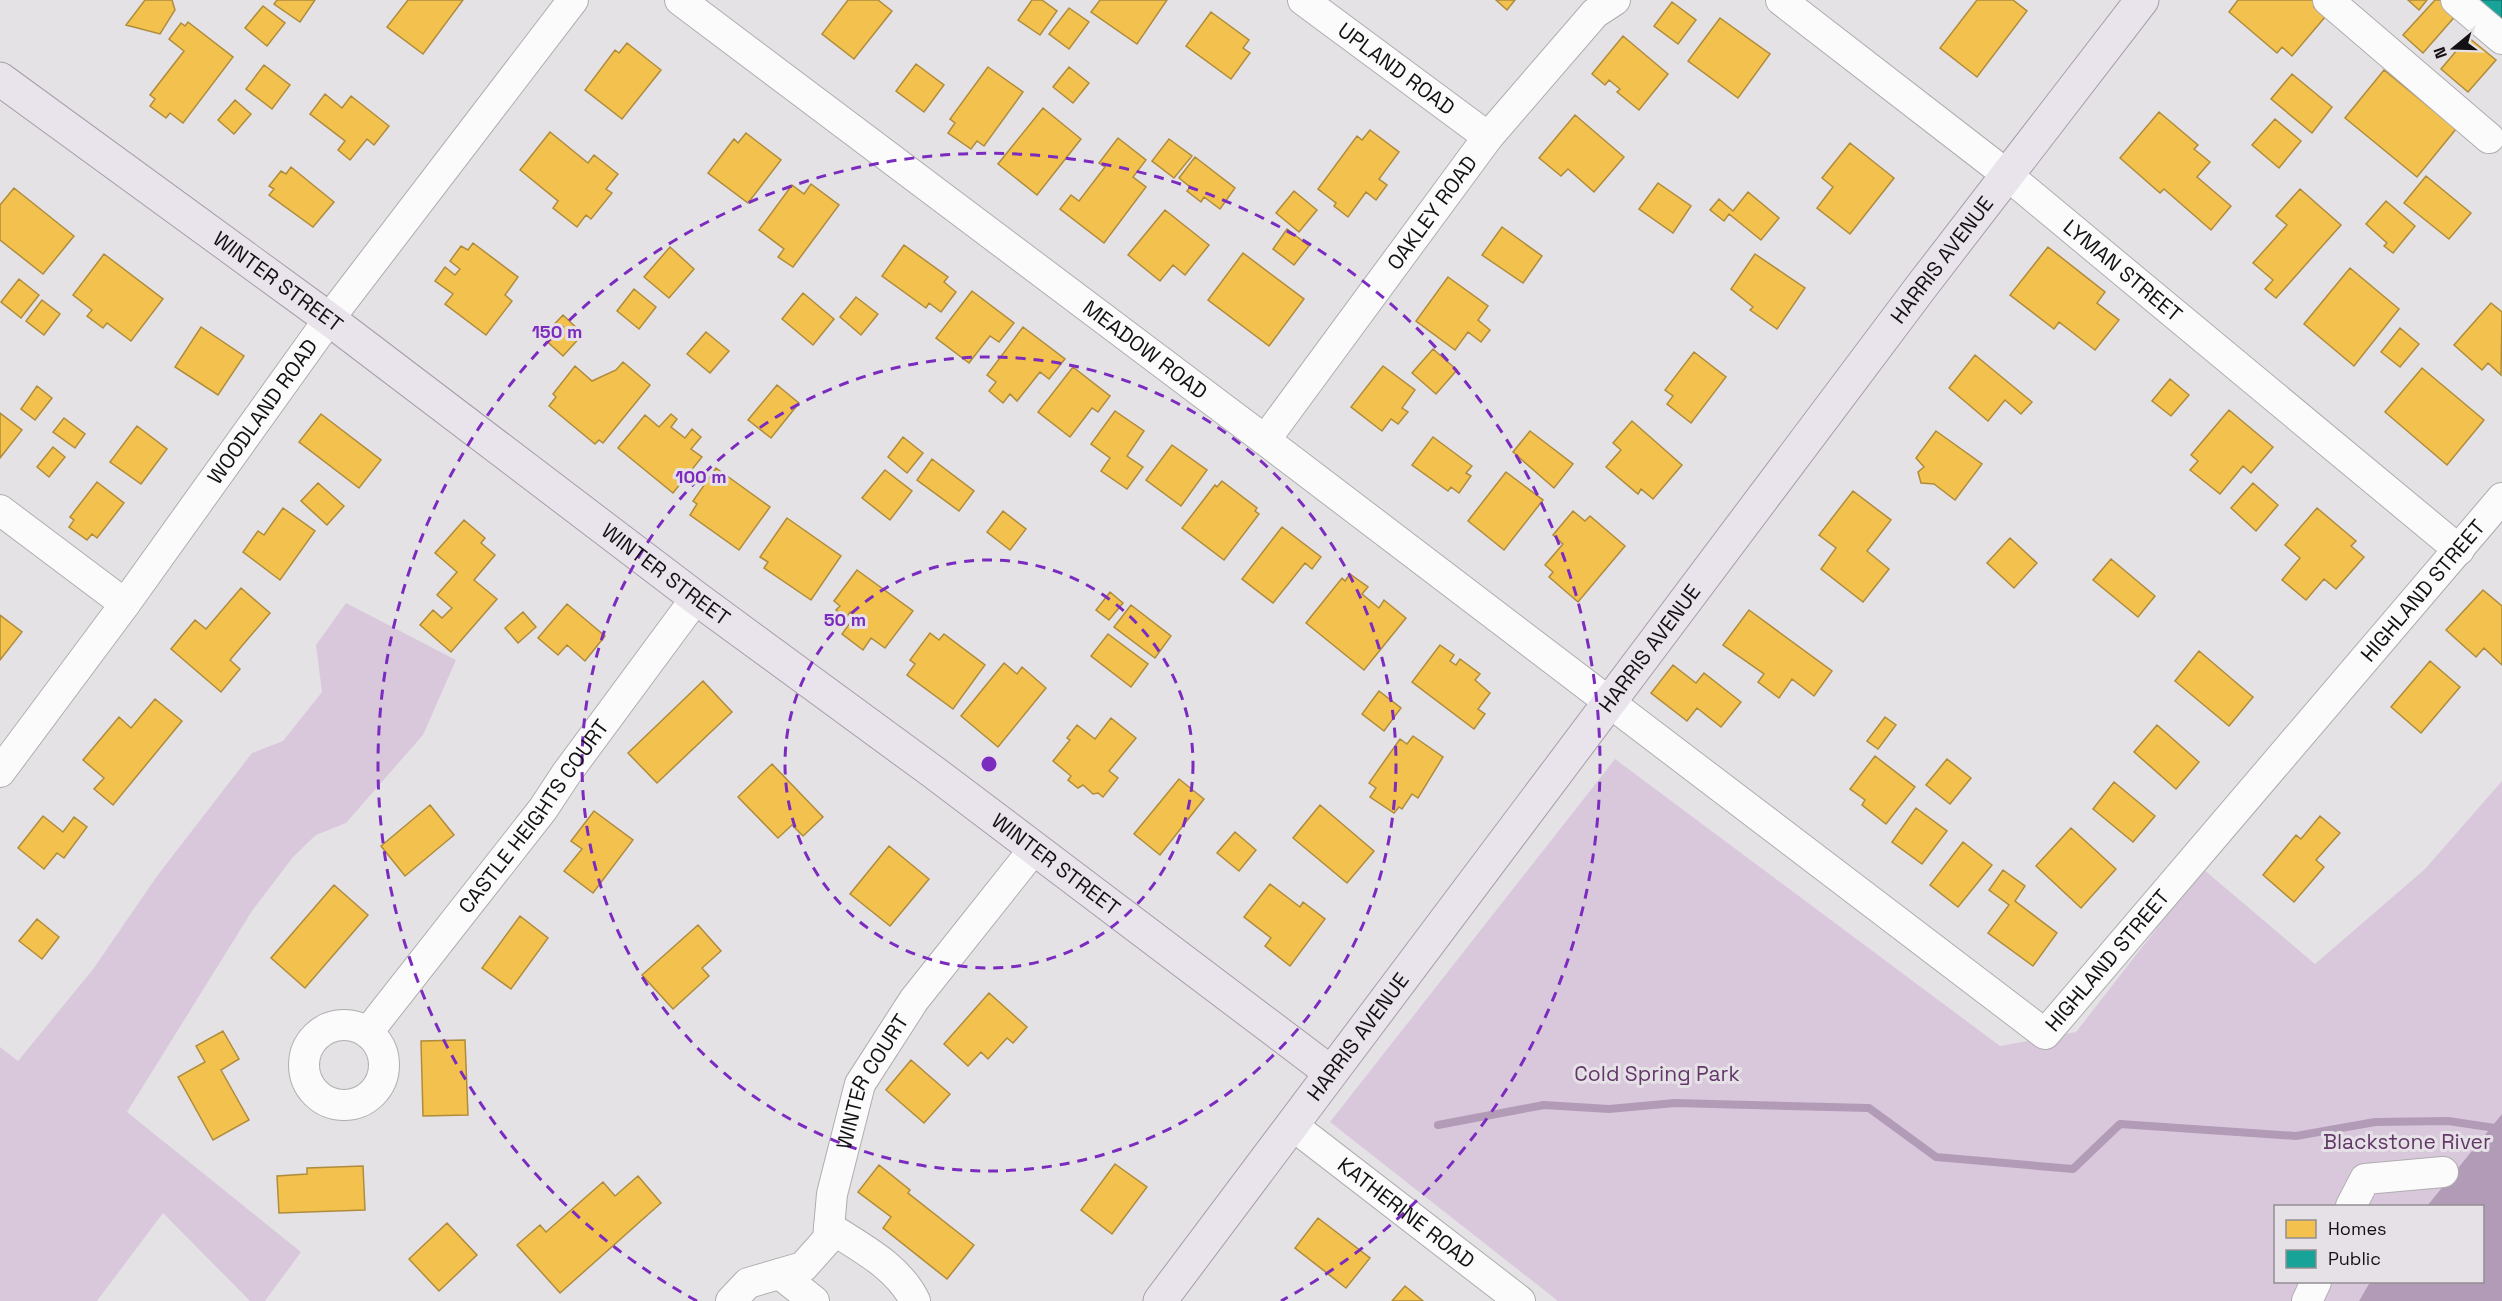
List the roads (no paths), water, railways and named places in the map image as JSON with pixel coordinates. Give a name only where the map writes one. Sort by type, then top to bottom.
[{"type":"main road","name":"HARRIS AVENUE","points":[[1160,1301],[2006,174],[2142,0]]},
{"type":"main road","name":"WINTER STREET","points":[[0,79],[329,319],[696,598],[932,771],[1330,1072]]},
{"type":"street","name":"WOODLAND ROAD","points":[[0,771],[125,604],[329,319],[573,0]]},
{"type":"street","name":"MEADOW ROAD","points":[[680,0],[1609,702]]},
{"type":"street","name":"UPLAND ROAD","points":[[1303,0],[1488,137]]},
{"type":"street","name":"OAKLEY ROAD","points":[[1265,440],[1488,137],[1595,13],[1615,0]]},
{"type":"street","name":"LYMAN STREET","points":[[1782,0],[2006,174],[2459,550]]},
{"type":"street","points":[[2328,0],[2488,138]]},
{"type":"street","points":[[2456,0],[2502,39]]},
{"type":"street","name":"HIGHLAND STREET","points":[[1609,702],[2045,1034],[2502,498]]},
{"type":"street","points":[[0,510],[125,604]]},
{"type":"street","name":"CASTLE HEIGHTS COURT","points":[[368,1032],[543,809],[566,774],[696,598]]},
{"type":"street","name":"WINTER COURT","points":[[731,1301],[748,1283],[803,1267],[828,1239],[832,1194],[860,1084],[914,1000],[1034,849]]},
{"type":"street","name":"KATHERINE ROAD","points":[[1292,1125],[1520,1301]]},
{"type":"street","points":[[2352,1205],[2365,1179],[2443,1172]]},
{"type":"street","points":[[829,1227],[890,1267],[909,1288],[915,1301]]},
{"type":"street","points":[[780,1274],[814,1301]]},
{"type":"street","points":[[2307,1301],[2315,1283]]},
{"type":"waterway","points":[[1438,1125],[1544,1105],[1609,1109],[1675,1103],[1869,1108],[1936,1157],[2073,1169],[2120,1124],[2296,1136],[2375,1122],[2448,1121],[2502,1129]]},
{"type":"park label","name":"Cold Spring Park","points":[[1657,1074]]},
{"type":"park label","name":"Blackstone River","points":[[2407,1142]]}]
